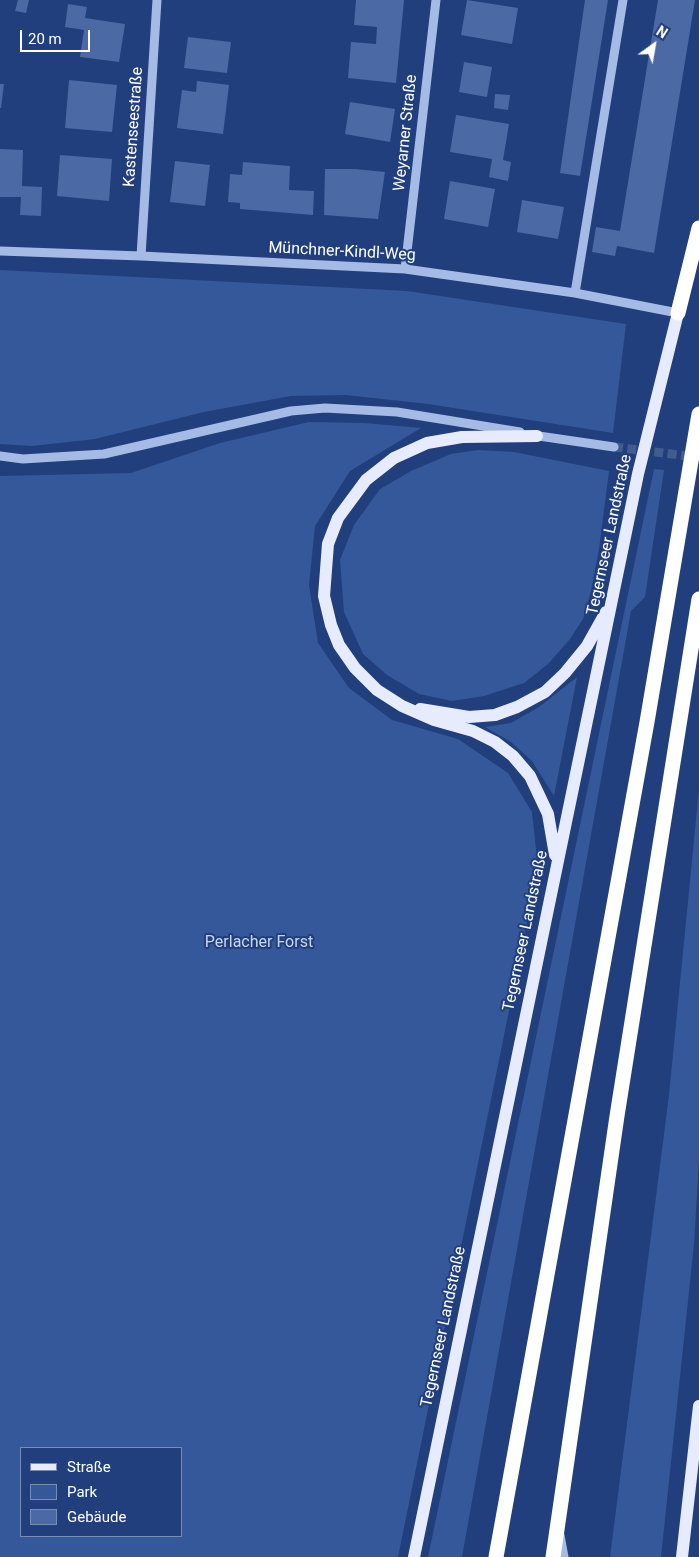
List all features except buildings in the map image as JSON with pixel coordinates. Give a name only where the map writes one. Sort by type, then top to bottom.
[{"type":"highway","points":[[678,313],[699,228]]},
{"type":"highway","points":[[496,1557],[647,722],[699,414]]},
{"type":"highway","points":[[553,1557],[617,1116],[699,599]]},
{"type":"main road","name":"Tegernseer Landstraße","points":[[414,1557],[638,474],[678,313]]},
{"type":"main road","points":[[538,436],[462,437],[427,443],[394,458],[366,480],[338,518],[328,544],[324,596],[331,625],[339,645],[355,668],[378,690],[402,706],[434,720],[473,732],[495,742],[513,756],[530,776],[548,814],[557,862]]},
{"type":"main road","points":[[402,706],[469,717],[495,715],[517,707],[545,692],[565,673],[587,646],[613,600]]},
{"type":"main road","points":[[682,1557],[699,1406]]},
{"type":"street","name":"Kastenseestraße","points":[[141,256],[158,0]]},
{"type":"street","name":"Weyarner Straße","points":[[406,270],[436,0]]},
{"type":"street","points":[[575,293],[623,0]]},
{"type":"street","name":"Münchner-Kindl-Weg","points":[[0,251],[141,256],[406,270],[575,293],[678,313]]},
{"type":"street","points":[[0,456],[22,459],[104,454],[292,411],[324,408],[397,412],[614,447]]},
{"type":"street","points":[[558,1526],[564,1557]]},
{"type":"green space","points":[[0,270],[407,291],[626,324],[613,433],[428,404],[346,395],[291,396],[204,412],[95,439],[32,446],[0,444]]},
{"type":"green space","name":"Perlacher Forst","points":[[309,422],[364,423],[421,428],[350,471],[315,526],[309,585],[318,643],[349,688],[392,720],[458,739],[508,773],[532,812],[538,868],[398,1557],[0,1557],[0,476],[131,473],[220,443]]},
{"type":"green space","points":[[478,450],[514,452],[609,471],[599,549],[591,591],[583,619],[570,639],[548,664],[524,683],[484,696],[452,701],[419,694],[387,675],[363,654],[344,612],[340,560],[354,525],[380,489],[411,471],[451,454]]},
{"type":"green space","points":[[654,469],[664,470],[645,597],[631,611],[462,1557],[428,1557]]},
{"type":"green space","points":[[577,677],[554,796],[532,761],[511,742],[485,727],[511,723],[539,707]]},
{"type":"green space","points":[[699,789],[699,1160],[694,1244],[661,1557],[610,1557],[669,1095]]},
{"type":"tunnel","points":[[614,447],[696,457]]}]
